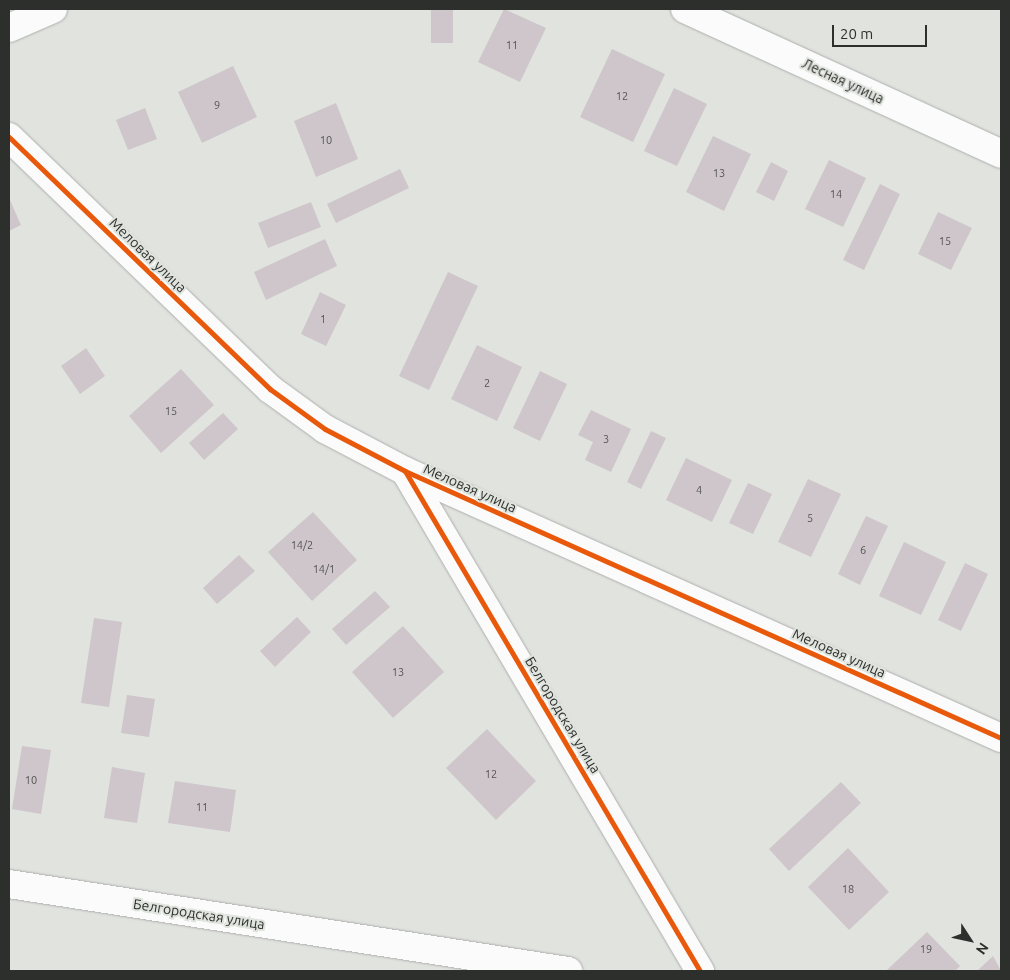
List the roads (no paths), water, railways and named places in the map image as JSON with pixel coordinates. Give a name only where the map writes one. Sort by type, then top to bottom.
[{"type":"street","points":[[9,28],[53,9]]},
{"type":"street","name":"Лесная улица","points":[[685,9],[1001,154]]},
{"type":"street","name":"Меловая улица","points":[[9,137],[270,389],[325,429],[405,471],[1001,738]]},
{"type":"street","name":"Белгородская улица","points":[[405,471],[700,971]]},
{"type":"street","name":"Белгородская улица","points":[[9,884],[568,971]]}]
